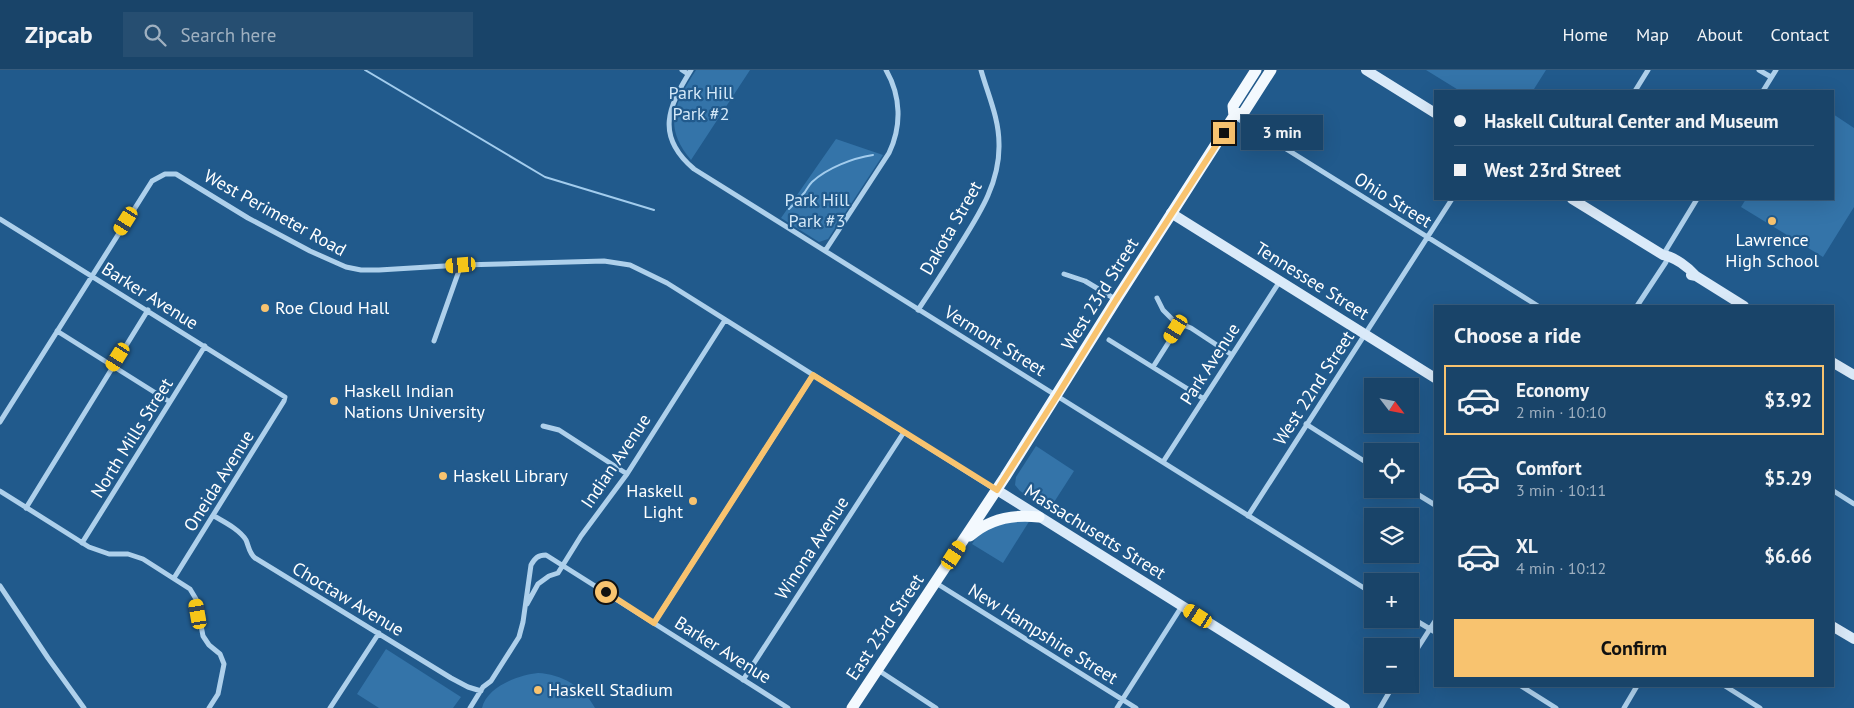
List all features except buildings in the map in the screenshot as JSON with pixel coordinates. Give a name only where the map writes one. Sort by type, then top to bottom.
[{"type":"main road","name":"West 23rd Street","points":[[1234,116],[1233,106],[1256,70]]},
{"type":"main road","name":"West 23rd Street","points":[[997,490],[1234,116],[1244,112],[1271,70]]},
{"type":"main road","points":[[1366,70],[1434,112]]},
{"type":"main road","points":[[1574,200],[1664,259],[1669,256],[1690,269],[1696,276],[1742,305]]},
{"type":"main road","name":"Tennessee Street","points":[[1171,213],[1434,377]]},
{"type":"main road","points":[[1835,366],[1854,375]]},
{"type":"main road","name":"Massachusetts Street","points":[[997,490],[1345,708]]},
{"type":"main road","name":"East 23rd Street","points":[[852,708],[997,490]]},
{"type":"main road","points":[[963,542],[980,528],[1004,517],[1021,515],[1039,516]]},
{"type":"main road","points":[[1834,627],[1854,640]]},
{"type":"street","points":[[682,70],[689,72]]},
{"type":"street","points":[[825,251],[889,153],[895,140],[898,106],[894,88],[886,70]]},
{"type":"street","name":"Dakota Street","points":[[918,310],[979,215],[994,182],[999,154],[998,129],[982,70]]},
{"type":"street","points":[[1636,90],[1648,70]]},
{"type":"street","points":[[1759,70],[1771,77]]},
{"type":"street","points":[[1764,90],[1776,70]]},
{"type":"street","name":"Vermont Street","points":[[689,72],[673,100],[669,118],[672,138],[680,156],[694,169],[1364,588]]},
{"type":"street","name":"Ohio Street","points":[[1234,116],[1536,305]]},
{"type":"street","name":"West Perimeter Road","points":[[92,276],[152,181],[158,176],[168,173],[176,174],[248,218],[310,251],[346,267],[361,270],[378,270],[578,260],[617,262],[652,274],[725,320]]},
{"type":"street","name":"West 22nd Street","points":[[1248,516],[1451,200]]},
{"type":"street","points":[[1638,305],[1696,200]]},
{"type":"street","name":"Barker Avenue","points":[[0,219],[285,397]]},
{"type":"street","points":[[434,342],[461,265]]},
{"type":"street","points":[[1064,274],[1085,281],[1116,300]]},
{"type":"street","points":[[0,422],[92,276]]},
{"type":"street","name":"Park Avenue","points":[[1163,462],[1280,281]]},
{"type":"street","points":[[1157,298],[1163,310],[1179,326],[1191,328],[1232,355]]},
{"type":"street","points":[[26,508],[148,310]]},
{"type":"street","name":"Massachusetts Street","points":[[725,320],[997,490]]},
{"type":"street","name":"Indian Avenue","points":[[524,611],[538,584],[549,576],[558,573],[581,536],[627,474],[725,320]]},
{"type":"street","points":[[1153,367],[1179,326]]},
{"type":"street","points":[[57,331],[170,402]]},
{"type":"street","points":[[1109,340],[1204,398]]},
{"type":"street","name":"North Mills Street","points":[[82,543],[206,346]]},
{"type":"street","points":[[654,623],[813,375]]},
{"type":"street","name":"Oneida Avenue","points":[[174,578],[214,516],[285,397]]},
{"type":"street","points":[[1306,424],[1364,461]]},
{"type":"street","points":[[543,426],[559,430],[627,474]]},
{"type":"street","name":"Winona Avenue","points":[[743,680],[904,432]]},
{"type":"street","points":[[0,491],[82,543],[110,554],[136,556],[174,578],[193,592],[203,636],[209,645],[220,654],[224,664],[218,694],[209,708]]},
{"type":"street","points":[[1834,491],[1854,504]]},
{"type":"street","points":[[1419,495],[1434,504]]},
{"type":"street","name":"Choctaw Avenue","points":[[214,516],[242,534],[254,558],[451,678],[481,691]]},
{"type":"street","name":"Barker Avenue","points":[[540,555],[546,555],[788,708]]},
{"type":"street","name":"Indian Avenue","points":[[470,708],[484,686],[491,681],[516,643],[522,629],[530,565],[540,555]]},
{"type":"street","name":"New Hampshire Street","points":[[936,583],[1136,708]]},
{"type":"street","points":[[0,586],[53,666],[84,708]]},
{"type":"street","points":[[1117,708],[1182,606]]},
{"type":"street","points":[[1419,623],[1432,631],[1419,648]]},
{"type":"street","points":[[330,708],[379,633]]},
{"type":"street","points":[[878,670],[936,708]]},
{"type":"street","points":[[1523,687],[1556,708]]},
{"type":"street","points":[[1624,708],[1636,687]]},
{"type":"street","points":[[1727,687],[1760,708]]},
{"type":"street","points":[[1379,707],[1388,693]]},
{"type":"green space","name":"Park Hill Park #2","points":[[696,70],[750,70],[691,160],[682,148],[674,125],[682,93]]},
{"type":"green space","points":[[1426,70],[1546,70],[1534,89],[1530,90],[1458,90]]},
{"type":"green space","points":[[1834,115],[1854,128],[1854,207],[1823,257],[1741,207],[1745,200],[1834,200]]},
{"type":"green space","name":"Park Hill Park #3","points":[[836,139],[883,155],[828,239],[819,242],[781,218]]},
{"type":"green space","points":[[1036,446],[1074,471],[1049,510],[1020,491],[1015,485],[1016,477]]},
{"type":"green space","points":[[1030,520],[1003,563],[972,544],[984,530],[991,526],[1004,522]]},
{"type":"green space","points":[[386,649],[461,697],[453,708],[379,708],[357,694]]},
{"type":"green space","name":"Haskell Stadium","points":[[538,673],[555,676],[571,683],[585,694],[595,708],[482,708],[490,694],[504,683],[522,676]]},
{"type":"waterway","points":[[365,70],[545,177],[654,210]]},
{"type":"waterway","points":[[789,209],[812,182],[825,172],[849,161],[873,155]]},
{"type":"place","name":"Lawrence High School","points":[[1772,221]]},
{"type":"place","name":"Roe Cloud Hall","points":[[265,308]]},
{"type":"place","name":"Haskell Indian Nations University","points":[[334,401]]},
{"type":"place","name":"Haskell Library","points":[[443,476]]},
{"type":"place","name":"Haskell Light","points":[[693,501]]},
{"type":"place","name":"Haskell Stadium","points":[[538,690]]},
{"type":"route","points":[[606,592],[654,623],[813,375],[997,490],[1116,300],[1224,133]]}]
